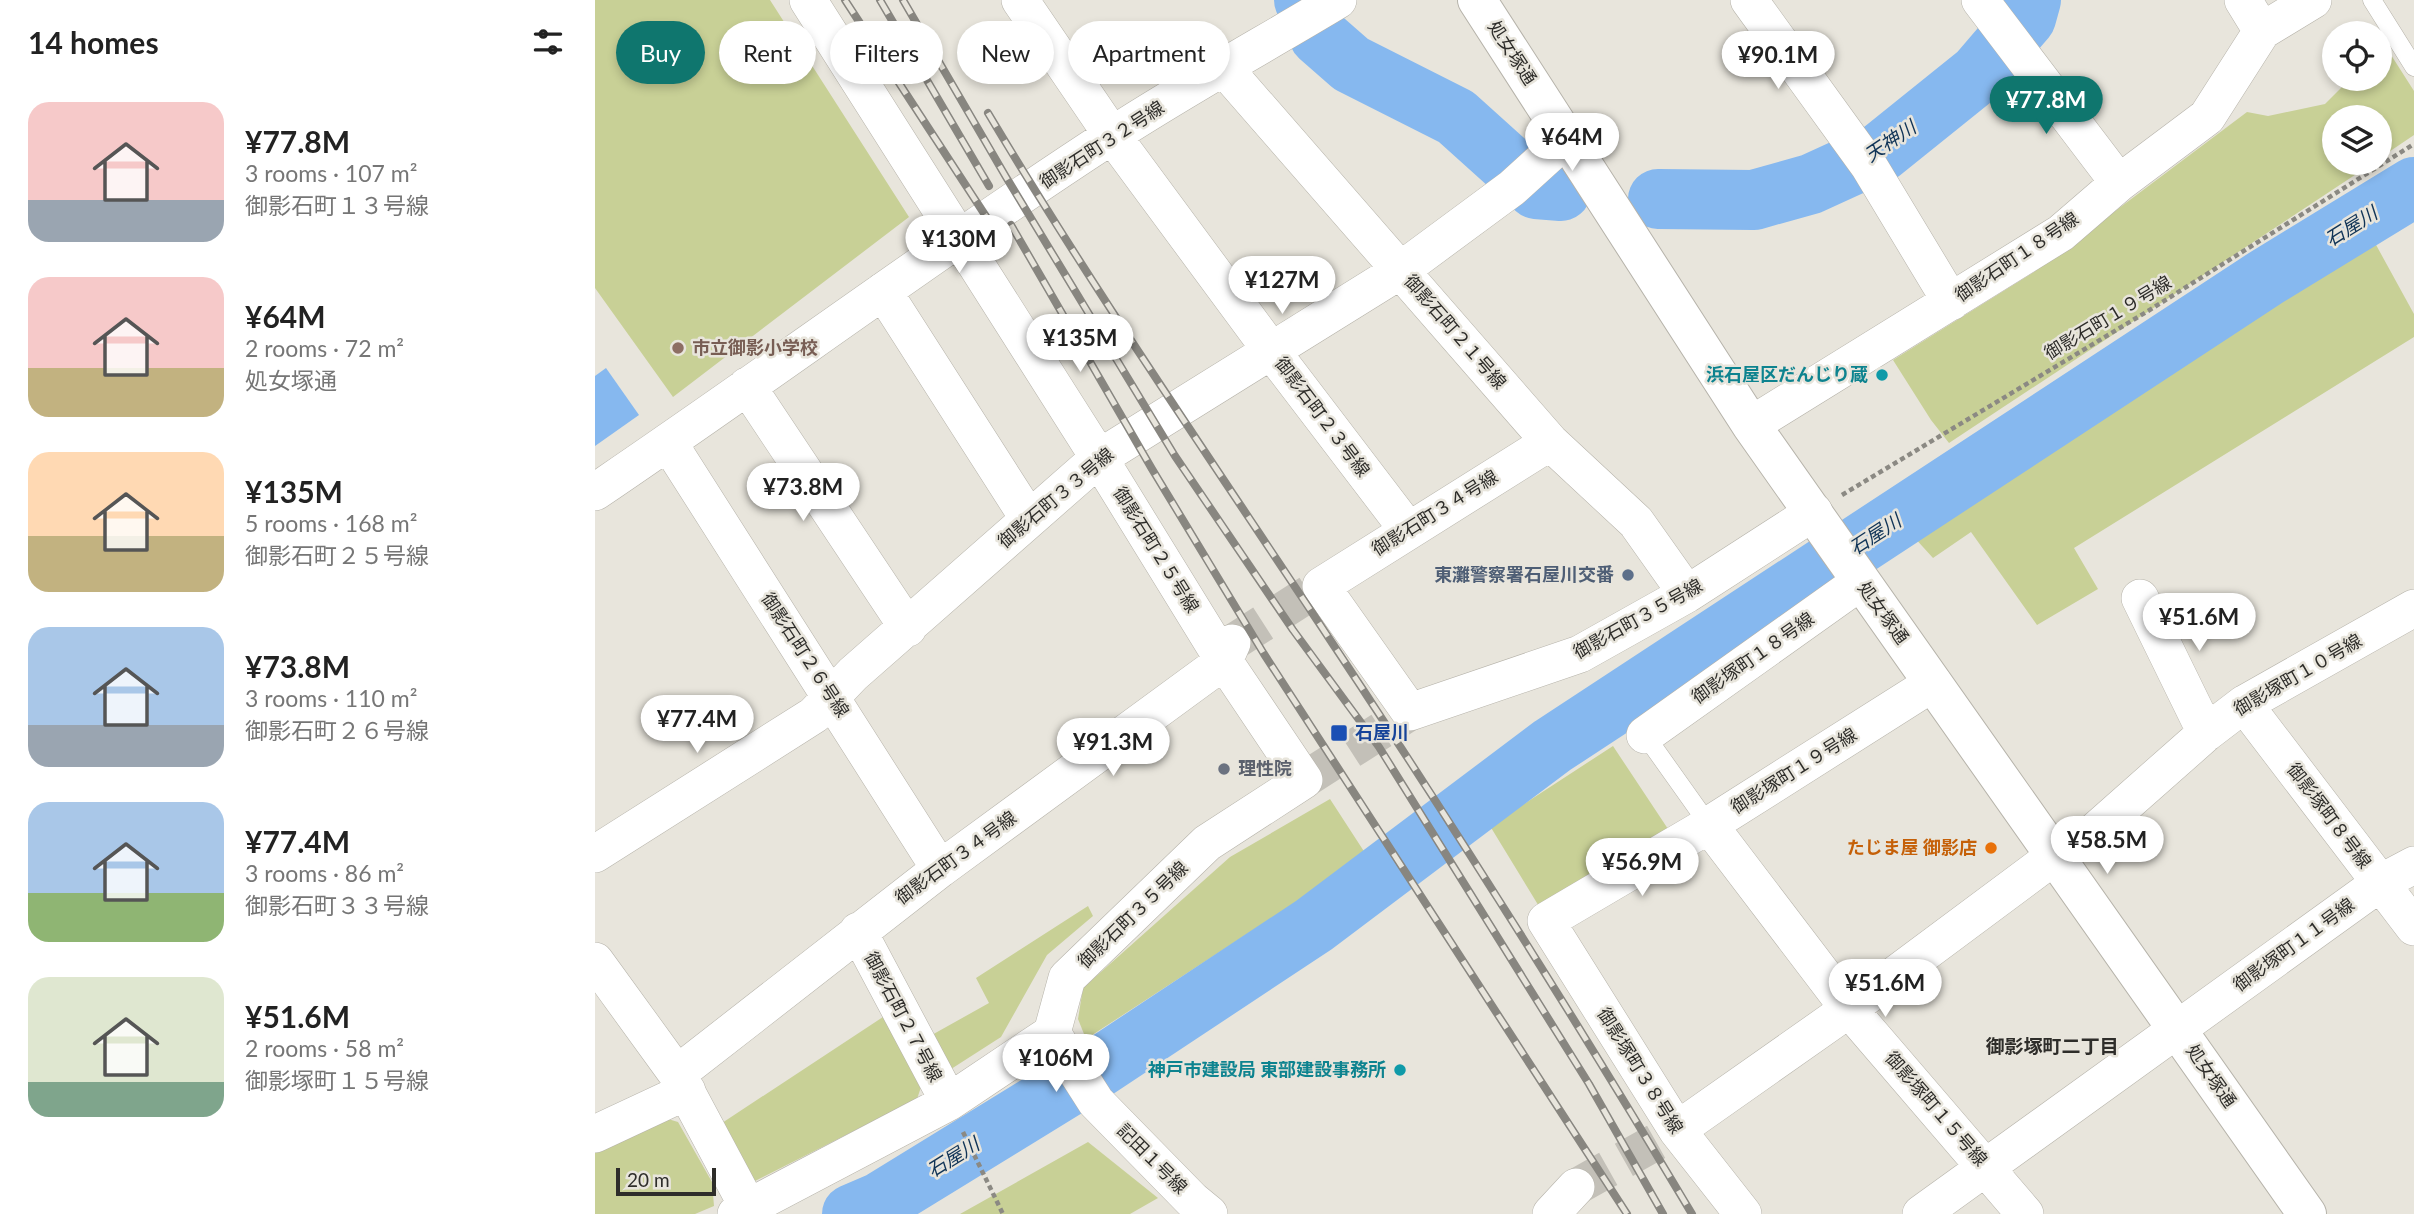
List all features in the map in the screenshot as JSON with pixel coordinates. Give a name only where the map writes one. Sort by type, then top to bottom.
[{"type":"street","name":"御影石町２５号線","points":[[808,0],[1099,458],[1228,652],[1304,780]]},
{"type":"street","name":"御影石町２３号線","points":[[1020,0],[1112,135],[1408,530]]},
{"type":"street","name":"処女塚通","points":[[1477,0],[1751,425],[2307,1214]]},
{"type":"street","points":[[1749,0],[1862,157],[1951,302]]},
{"type":"street","points":[[1980,0],[2119,183]]},
{"type":"street","points":[[2243,0],[2262,31]]},
{"type":"street","name":"御影石町１８号線","points":[[1751,425],[2061,233],[2119,183],[2207,117],[2262,31],[2313,0]]},
{"type":"street","name":"御影石町３２号線","points":[[1230,64],[1306,11]]},
{"type":"street","name":"御影石町２１号線","points":[[1230,75],[1550,442],[1636,522],[1687,594]]},
{"type":"street","name":"御影石町３２号線","points":[[595,492],[1112,135],[1197,84]]},
{"type":"street","name":"御影石町３３号線","points":[[595,854],[814,715],[853,674],[1099,458],[1270,349],[1401,270],[1524,177],[1567,138]]},
{"type":"street","points":[[883,291],[1029,519]]},
{"type":"street","points":[[747,386],[908,628]]},
{"type":"street","name":"御影石町２６号線","points":[[669,442],[940,869]]},
{"type":"street","name":"御影石町３４号線","points":[[1410,712],[1321,586],[1550,442]]},
{"type":"street","name":"御影石町３５号線","points":[[1410,712],[1580,654],[1821,523]]},
{"type":"street","name":"御影塚町１８号線","points":[[1645,735],[1857,577]]},
{"type":"street","points":[[2140,598],[2206,733]]},
{"type":"street","name":"御影塚町１０号線","points":[[1677,1130],[1849,1009],[2056,855],[2094,832],[2206,733],[2244,704],[2414,608]]},
{"type":"street","name":"御影石町３４号線","points":[[595,1134],[682,1082],[858,931],[1228,652]]},
{"type":"street","name":"御影塚町１９号線","points":[[1546,921],[1709,825],[1933,683]]},
{"type":"street","name":"御影塚町８号線","points":[[2244,704],[2414,927]]},
{"type":"street","name":"御影石町３５号線","points":[[1059,1044],[1067,978],[1207,843],[1304,780]]},
{"type":"street","name":"御影塚町１５号線","points":[[1709,825],[1849,1009],[2025,1214]]},
{"type":"street","name":"御影塚町１１号線","points":[[1921,1214],[2380,883],[2414,865]]},
{"type":"street","name":"御影塚町３８号線","points":[[1546,921],[1677,1130],[1743,1214]]},
{"type":"street","name":"御影石町２７号線","points":[[858,931],[956,1116]]},
{"type":"street","points":[[595,961],[682,1082],[743,1211],[956,1116],[1059,1044]]},
{"type":"street","name":"記田１号線","points":[[1059,1044],[1096,1102],[1191,1209]]},
{"type":"lane","points":[[2372,0],[2414,67]]},
{"type":"lane","name":"御影塚町１５号線","points":[[1645,735],[1709,825]]},
{"type":"path","name":"御影石町１９号線","points":[[1821,523],[2148,311],[2414,144]]},
{"type":"path","points":[[956,1116],[1003,1214]]},
{"type":"green space","name":"市立御影小学校","points":[[595,0],[770,0],[783,21],[719,21],[719,84],[816,84],[816,72],[909,217],[673,397],[595,288]]},
{"type":"green space","points":[[2392,57],[2414,91],[2414,135],[2392,150],[2392,105],[2322,105],[2322,175],[2355,175],[1949,443],[1893,360],[2034,272],[2247,112],[2268,116],[2325,104],[2338,91],[2392,91]]},
{"type":"green space","points":[[2375,243],[2414,314],[2414,337],[2074,548],[2098,589],[2037,625],[1971,532],[1933,558],[1913,536]]},
{"type":"green space","points":[[1613,746],[1672,835],[1540,908],[1490,826]]},
{"type":"green space","points":[[1330,799],[1367,856],[1086,1039],[1078,1019],[1083,988],[1230,857]]},
{"type":"green space","points":[[1088,906],[1093,916],[1047,955],[1001,1037],[948,1071],[930,1036],[989,1003],[976,978]]},
{"type":"green space","points":[[886,1015],[922,1084],[917,1099],[751,1183],[722,1123]]},
{"type":"green space","points":[[651,1114],[678,1122],[712,1182],[714,1206],[695,1214],[595,1214],[595,1142]]},
{"type":"green space","points":[[1088,1142],[1158,1198],[1130,1214],[960,1214]]},
{"type":"water","points":[[606,368],[639,415],[595,446],[595,376]]},
{"type":"waterway","name":"天神川","points":[[1304,0],[1319,36],[1351,64],[1456,117],[1536,189],[1561,191]]},
{"type":"waterway","name":"天神川","points":[[1658,199],[1754,200],[1811,184],[1881,152],[1978,74],[2026,18],[2031,0]]},
{"type":"waterway","name":"石屋川","points":[[852,1214],[880,1202],[1095,1070],[1314,925],[1552,746],[2267,277],[2414,187]]},
{"type":"tunnel","points":[[1232,643],[1321,586]]},
{"type":"tunnel","points":[[1304,780],[1410,712]]},
{"type":"tunnel","points":[[1576,1187],[1677,1130]]},
{"type":"railway","points":[[845,0],[1004,244]]},
{"type":"railway","points":[[880,0],[989,186]]},
{"type":"railway","points":[[903,0],[1006,177],[1175,456],[1293,630],[1379,747],[1589,1084],[1663,1214]]},
{"type":"railway","points":[[988,113],[1107,303],[1459,837],[1692,1214]]},
{"type":"railway","points":[[1011,225],[1152,469],[1264,654],[1627,1214]]},
{"type":"place","name":"市立御影小学校","points":[[678,348]]},
{"type":"place","name":"浜石屋区だんじり蔵","points":[[1882,375]]},
{"type":"place","name":"東灘警察署石屋川交番","points":[[1628,575]]},
{"type":"place","name":"石屋川","points":[[1339,733]]},
{"type":"place","name":"理性院","points":[[1224,769]]},
{"type":"place","name":"たじま屋 御影店","points":[[1991,848]]},
{"type":"place","name":"神戸市建設局 東部建設事務所","points":[[1400,1070]]},
{"type":"district","name":"御影塚町二丁目","points":[[2052,1046]]}]
